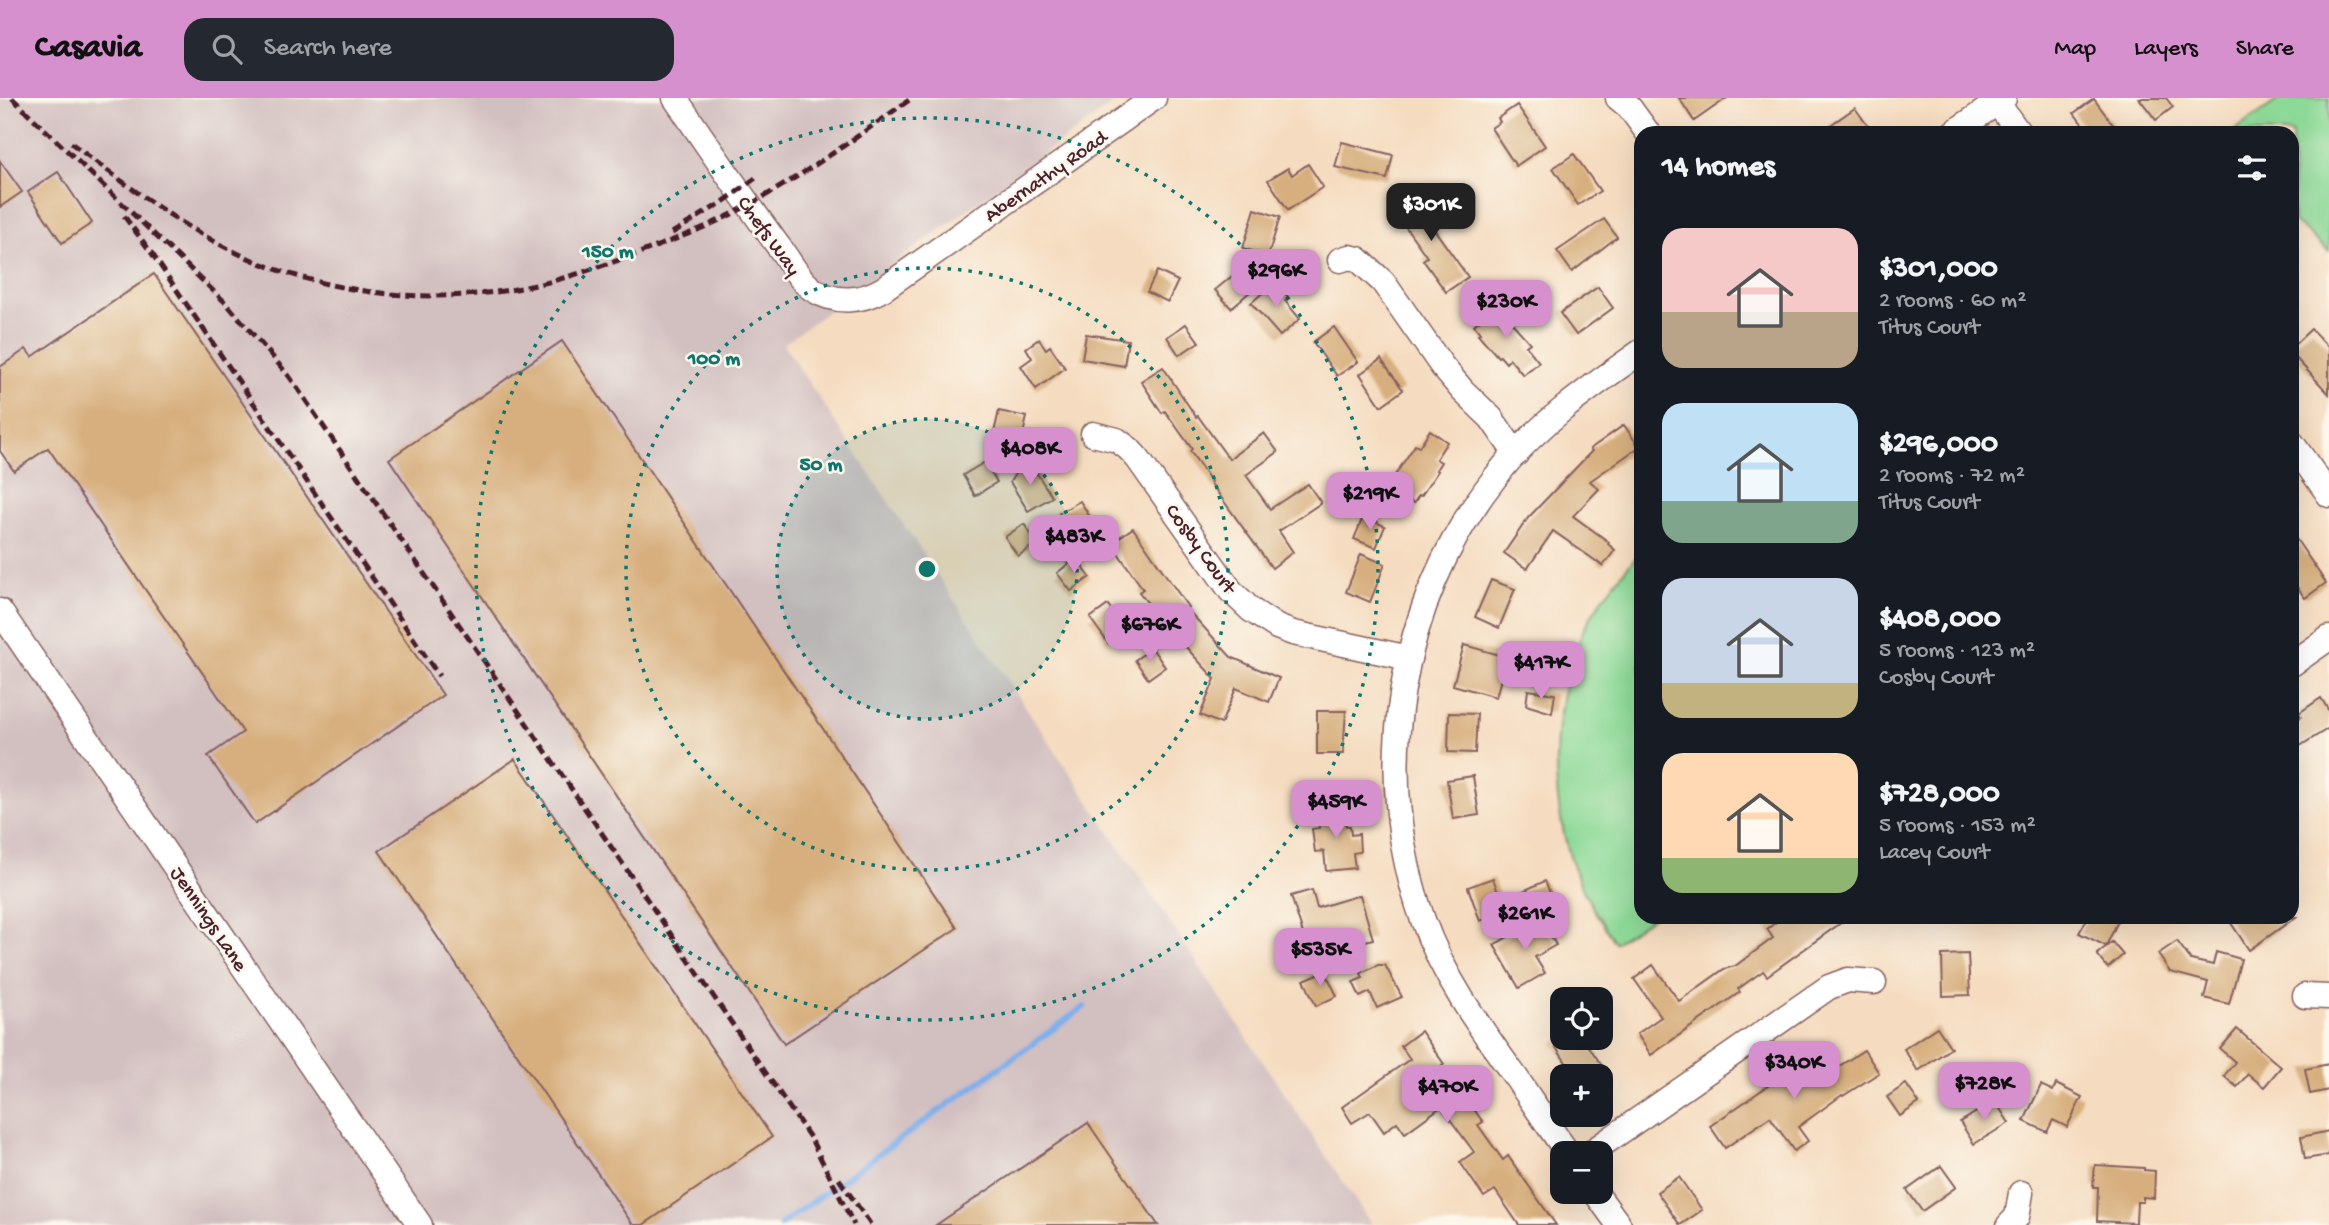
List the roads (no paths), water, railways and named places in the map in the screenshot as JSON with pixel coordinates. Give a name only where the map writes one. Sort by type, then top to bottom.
[{"type":"street","name":"Chefs Way","points":[[675,98],[747,206],[794,270],[812,289],[839,300],[857,300],[871,296],[936,252]]},
{"type":"street","name":"Abernathy Road","points":[[936,252],[1154,98]]},
{"type":"street","points":[[1618,98],[1629,107],[1643,126]]},
{"type":"street","points":[[1963,126],[1999,100],[2015,126]]},
{"type":"street","points":[[1340,260],[1349,257],[1358,259],[1383,282],[1442,366],[1491,418],[1516,454]]},
{"type":"street","points":[[1560,1141],[1464,1005],[1434,947],[1406,865],[1396,787],[1396,752],[1403,682],[1409,658],[1427,596],[1456,535],[1494,478],[1516,454],[1575,398],[1634,357]]},
{"type":"street","name":"Cosby Court","points":[[1093,434],[1117,440],[1138,459],[1231,591],[1251,610],[1277,627],[1293,633],[1409,658]]},
{"type":"street","points":[[2299,453],[2329,495]]},
{"type":"street","name":"Jennings Lane","points":[[0,611],[420,1225]]},
{"type":"street","points":[[2299,659],[2329,638]]},
{"type":"street","points":[[1607,1141],[1829,987],[1848,980],[1874,982]]},
{"type":"street","points":[[2009,1225],[2017,1217],[2021,1193]]},
{"type":"street","points":[[1604,1204],[1619,1225]]},
{"type":"waterway","points":[[780,1225],[1084,1007]]},
{"type":"railway","points":[[12,98],[227,304],[289,376],[811,1139],[854,1225]]},
{"type":"railway","points":[[71,143],[185,224],[262,264],[339,287],[420,296],[460,295],[501,291],[563,278],[696,231],[780,187],[912,98]]},
{"type":"railway","points":[[672,233],[723,202],[757,177]]},
{"type":"railway","points":[[124,216],[439,676]]},
{"type":"railway","points":[[839,1179],[871,1225]]}]
